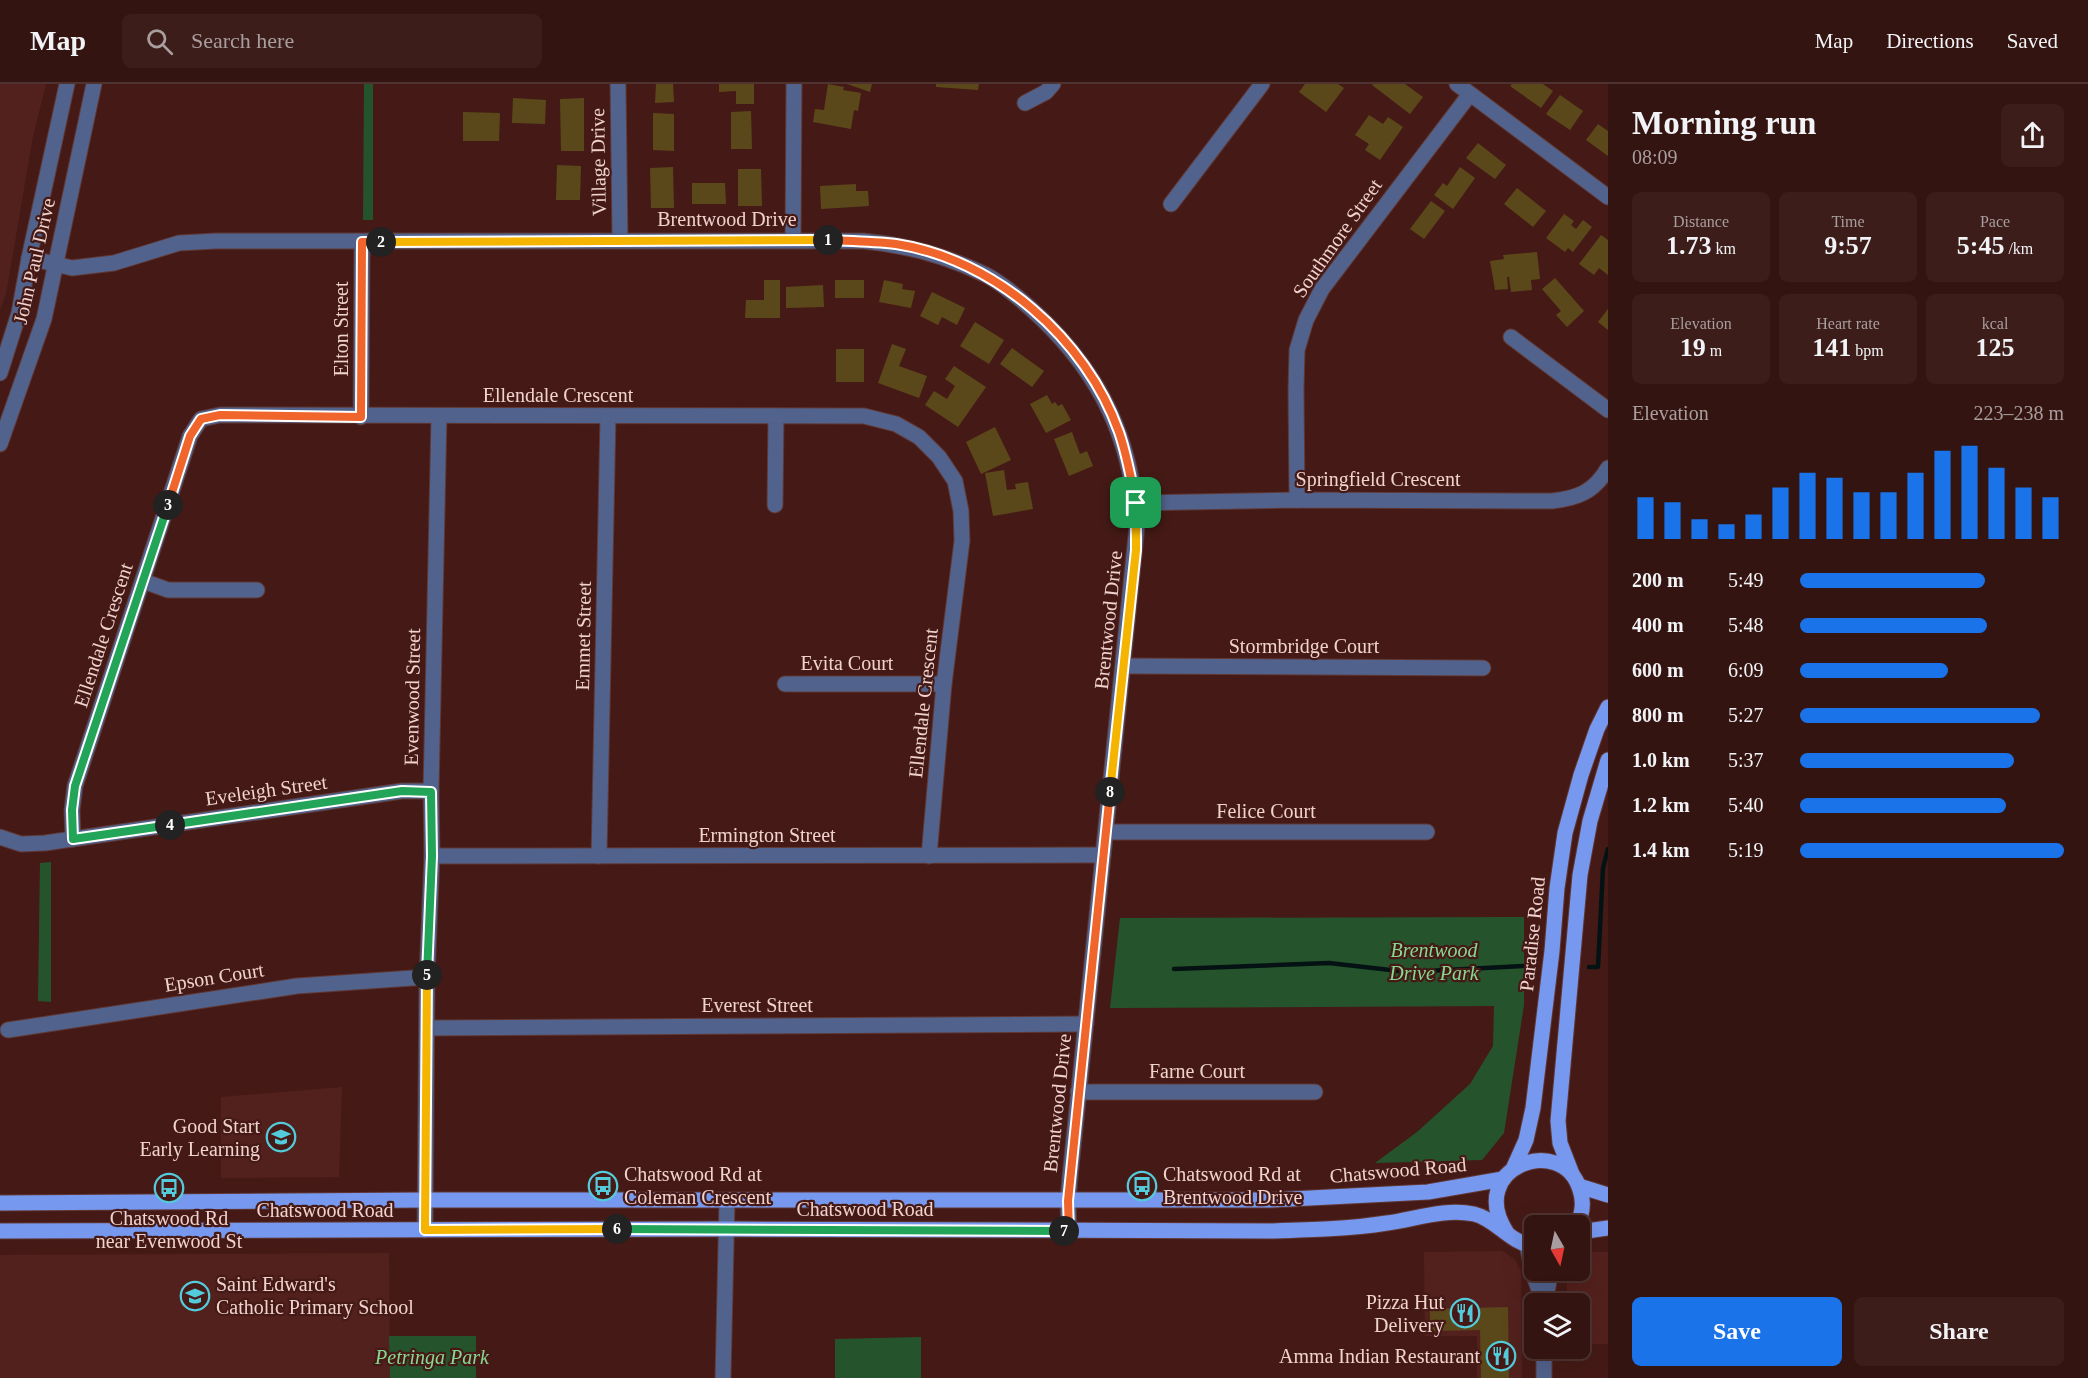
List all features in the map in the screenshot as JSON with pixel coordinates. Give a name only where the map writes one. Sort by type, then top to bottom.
[{"type":"main road","name":"Paradise Road","points":[[1508,1174],[1527,1140],[1533,1108],[1565,833],[1581,775],[1597,729],[1608,707]]},
{"type":"main road","name":"Paradise Road","points":[[1576,1180],[1560,1143],[1558,1121],[1580,874],[1590,821],[1608,760]]},
{"type":"main road","name":"Chatswood Road","points":[[0,1203],[425,1200],[1271,1200],[1428,1192],[1508,1174],[1527,1162],[1544,1160],[1559,1164],[1576,1180],[1608,1195]]},
{"type":"main road","points":[[1507,1233],[1499,1221],[1496,1207],[1497,1192],[1508,1174]]},
{"type":"main road","points":[[1576,1180],[1583,1198],[1580,1215]]},
{"type":"main road","name":"Chatswood Road","points":[[0,1231],[727,1229],[1272,1231],[1341,1229],[1449,1213],[1476,1214],[1516,1241],[1524,1244]]},
{"type":"main road","points":[[1590,1231],[1608,1228]]},
{"type":"street","name":"John Paul Drive","points":[[0,373],[20,314],[29,258],[67,84]]},
{"type":"street","name":"John Paul Drive","points":[[0,444],[44,319],[94,84]]},
{"type":"street","name":"Village Drive","points":[[618,84],[620,240]]},
{"type":"street","points":[[793,240],[794,84]]},
{"type":"street","points":[[1025,103],[1046,92],[1053,84]]},
{"type":"street","points":[[1171,204],[1262,84]]},
{"type":"street","points":[[1464,89],[1608,197]]},
{"type":"street","name":"Southmore Street","points":[[1298,500],[1297,350],[1306,320],[1322,289],[1464,89]]},
{"type":"street","name":"Brentwood Drive","points":[[29,258],[72,268],[114,263],[179,243],[198,242],[864,241],[898,244],[940,256],[988,276],[1027,304],[1063,339],[1088,370],[1119,431],[1136,503],[1136,550],[1078,1092],[1068,1201],[1069,1231]]},
{"type":"street","name":"Elton Street","points":[[361,417],[362,242]]},
{"type":"street","points":[[1511,337],[1608,410]]},
{"type":"street","name":"Ellendale Crescent","points":[[73,839],[72,810],[75,786],[190,436],[201,419],[220,415],[864,416],[896,424],[919,438],[933,451],[955,482],[961,511],[962,542],[944,684],[929,856]]},
{"type":"street","name":"Evenwood Street","points":[[425,1230],[427,977],[432,856],[431,792],[439,416]]},
{"type":"street","name":"Emmet Street","points":[[599,856],[608,417]]},
{"type":"street","points":[[775,505],[776,417]]},
{"type":"street","name":"Springfield Crescent","points":[[1136,503],[1298,500],[1552,501],[1573,499],[1594,488],[1608,468]]},
{"type":"street","points":[[143,581],[168,590],[257,590]]},
{"type":"street","name":"Stormbridge Court","points":[[1124,666],[1483,668]]},
{"type":"street","name":"Evita Court","points":[[785,684],[944,684]]},
{"type":"street","name":"Eveleigh Street","points":[[0,837],[21,844],[45,843],[402,791],[431,792]]},
{"type":"street","name":"Felice Court","points":[[1106,832],[1427,832]]},
{"type":"street","name":"Ermington Street","points":[[432,856],[1103,855]]},
{"type":"street","name":"Epson Court","points":[[8,1030],[297,986],[427,977]]},
{"type":"street","name":"Everest Street","points":[[428,1028],[1086,1024]]},
{"type":"street","name":"Farne Court","points":[[1078,1092],[1316,1092]]},
{"type":"street","points":[[723,1378],[727,1201]]},
{"type":"street","points":[[1544,1359],[1544,1378]]},
{"type":"shaded area","points":[[0,84],[46,84],[33,136],[6,294],[0,310]]},
{"type":"shaded area","name":"Good Start Early Learning","points":[[342,1087],[339,1177],[221,1178],[221,1097]]},
{"type":"shaded area","points":[[1503,1251],[1515,1260],[1521,1271],[1522,1378],[1477,1378],[1477,1336],[1425,1336],[1424,1252]]},
{"type":"shaded area","points":[[1590,1252],[1608,1252],[1608,1344],[1590,1344],[1590,1293],[1567,1293],[1567,1281],[1590,1281]]},
{"type":"shaded area","name":"Saint Edward's Catholic Primary School","points":[[389,1253],[390,1378],[0,1378],[0,1255]]},
{"type":"green space","points":[[364,84],[373,84],[373,220],[363,220]]},
{"type":"green space","points":[[51,862],[51,1002],[38,1001],[40,863]]},
{"type":"green space","name":"Brentwood Drive Park","points":[[1524,917],[1524,1005],[1504,1133],[1482,1160],[1375,1163],[1417,1132],[1470,1084],[1493,1046],[1494,1006],[1110,1008],[1120,918]]},
{"type":"green space","name":"Petringa Park","points":[[389,1336],[476,1336],[476,1378],[390,1378]]},
{"type":"green space","points":[[921,1337],[921,1378],[835,1378],[835,1339]]},
{"type":"building","points":[[656,84],[673,84],[674,102],[655,103]]},
{"type":"building","points":[[719,84],[754,84],[754,104],[736,104],[736,91],[719,92]]},
{"type":"building","points":[[828,84],[844,87],[843,90],[861,93],[858,111],[854,110],[851,129],[813,122],[815,109],[824,110]]},
{"type":"building","points":[[847,84],[872,84],[870,92]]},
{"type":"building","points":[[936,84],[979,84],[978,90],[936,87]]},
{"type":"building","points":[[1305,84],[1338,84],[1344,88],[1326,112],[1299,92]]},
{"type":"building","points":[[1373,84],[1405,84],[1423,97],[1410,114]]},
{"type":"building","points":[[1512,84],[1543,84],[1553,91],[1541,108],[1510,86]]},
{"type":"building","points":[[1560,95],[1583,111],[1570,130],[1546,114]]},
{"type":"building","points":[[513,98],[546,100],[545,124],[512,123]]},
{"type":"building","points":[[584,98],[584,151],[561,151],[560,99]]},
{"type":"building","points":[[751,111],[752,149],[731,149],[731,112]]},
{"type":"building","points":[[463,112],[500,113],[499,141],[463,141]]},
{"type":"building","points":[[653,113],[674,114],[674,151],[653,150]]},
{"type":"building","points":[[1369,115],[1383,124],[1388,117],[1403,127],[1380,160],[1365,150],[1369,144],[1355,135]]},
{"type":"building","points":[[1598,124],[1608,131],[1608,156],[1586,140]]},
{"type":"building","points":[[1478,143],[1506,165],[1495,179],[1466,158]]},
{"type":"building","points":[[557,165],[581,166],[580,200],[556,200]]},
{"type":"building","points":[[673,167],[674,208],[651,208],[650,168]]},
{"type":"building","points":[[1460,167],[1475,178],[1453,209],[1434,195],[1443,183],[1447,186]]},
{"type":"building","points":[[738,169],[761,169],[762,206],[738,206]]},
{"type":"building","points":[[692,183],[725,183],[726,204],[692,204]]},
{"type":"building","points":[[856,184],[856,191],[868,191],[869,206],[821,209],[820,186]]},
{"type":"building","points":[[1517,188],[1546,211],[1533,227],[1504,204]]},
{"type":"building","points":[[1431,201],[1445,211],[1424,239],[1410,229]]},
{"type":"building","points":[[1564,214],[1574,221],[1571,225],[1576,229],[1583,220],[1592,227],[1573,252],[1568,248],[1565,252],[1546,238]]},
{"type":"building","points":[[1601,235],[1608,240],[1608,275],[1599,268],[1594,275],[1579,264]]},
{"type":"building","points":[[1537,252],[1540,279],[1531,280],[1532,290],[1511,292],[1509,277],[1507,277],[1508,289],[1495,290],[1490,261],[1504,259],[1503,255]]},
{"type":"building","points":[[1555,278],[1584,311],[1567,327],[1556,315],[1561,311],[1542,289]]},
{"type":"building","points":[[764,280],[780,280],[780,318],[745,318],[746,300],[764,300]]},
{"type":"building","points":[[835,280],[864,280],[864,298],[835,298]]},
{"type":"building","points":[[884,280],[903,284],[902,289],[915,291],[911,308],[879,302]]},
{"type":"building","points":[[823,285],[824,307],[786,308],[786,287]]},
{"type":"building","points":[[932,292],[965,308],[957,325],[942,317],[938,325],[920,316]]},
{"type":"building","points":[[1608,309],[1608,330],[1598,322]]},
{"type":"building","points":[[975,322],[1004,340],[989,364],[960,346]]},
{"type":"building","points":[[892,344],[906,349],[899,366],[927,376],[919,398],[878,383]]},
{"type":"building","points":[[1012,348],[1044,371],[1032,387],[1000,364]]},
{"type":"building","points":[[836,349],[864,349],[864,382],[836,382]]},
{"type":"building","points":[[954,366],[986,387],[958,427],[925,405],[934,391],[947,399],[955,386],[945,379]]},
{"type":"building","points":[[1047,395],[1052,404],[1055,402],[1058,406],[1062,404],[1071,420],[1046,433],[1030,404]]},
{"type":"building","points":[[995,427],[1011,460],[981,474],[966,442]]},
{"type":"building","points":[[1072,432],[1080,454],[1087,451],[1093,466],[1069,476],[1054,439]]},
{"type":"building","points":[[1004,470],[1007,490],[1016,489],[1015,484],[1028,482],[1033,509],[993,516],[985,473]]},
{"type":"building","points":[[1508,1307],[1509,1378],[1481,1378],[1480,1330],[1430,1331],[1430,1309]]},
{"type":"waterway","points":[[1589,967],[1598,967],[1603,868],[1608,849]]},
{"type":"waterway","points":[[1174,969],[1329,963],[1408,972],[1523,966]]},
{"type":"place","name":"Good Start Early Learning","points":[[281,1137]]},
{"type":"place","name":"Chatswood Rd at Coleman Crescent","points":[[603,1186]]},
{"type":"place","name":"Chatswood Rd at Brentwood Drive","points":[[1142,1186]]},
{"type":"place","name":"Chatswood Rd near Evenwood St","points":[[169,1188]]},
{"type":"place","name":"Saint Edward's Catholic Primary School","points":[[195,1296]]},
{"type":"place","name":"Pizza Hut Delivery","points":[[1465,1313]]},
{"type":"place","name":"Amma Indian Restaurant","points":[[1501,1356]]},
{"type":"route","points":[[864,241],[898,244],[940,256],[988,276],[1027,304],[1063,339],[1088,370],[1119,431],[1136,503],[1136,550],[1078,1092],[1068,1201],[1069,1231],[425,1230],[427,977],[432,856],[431,792],[402,791],[73,839],[72,810],[75,786],[190,436],[201,419],[220,415],[361,417],[362,242],[864,241]]}]
